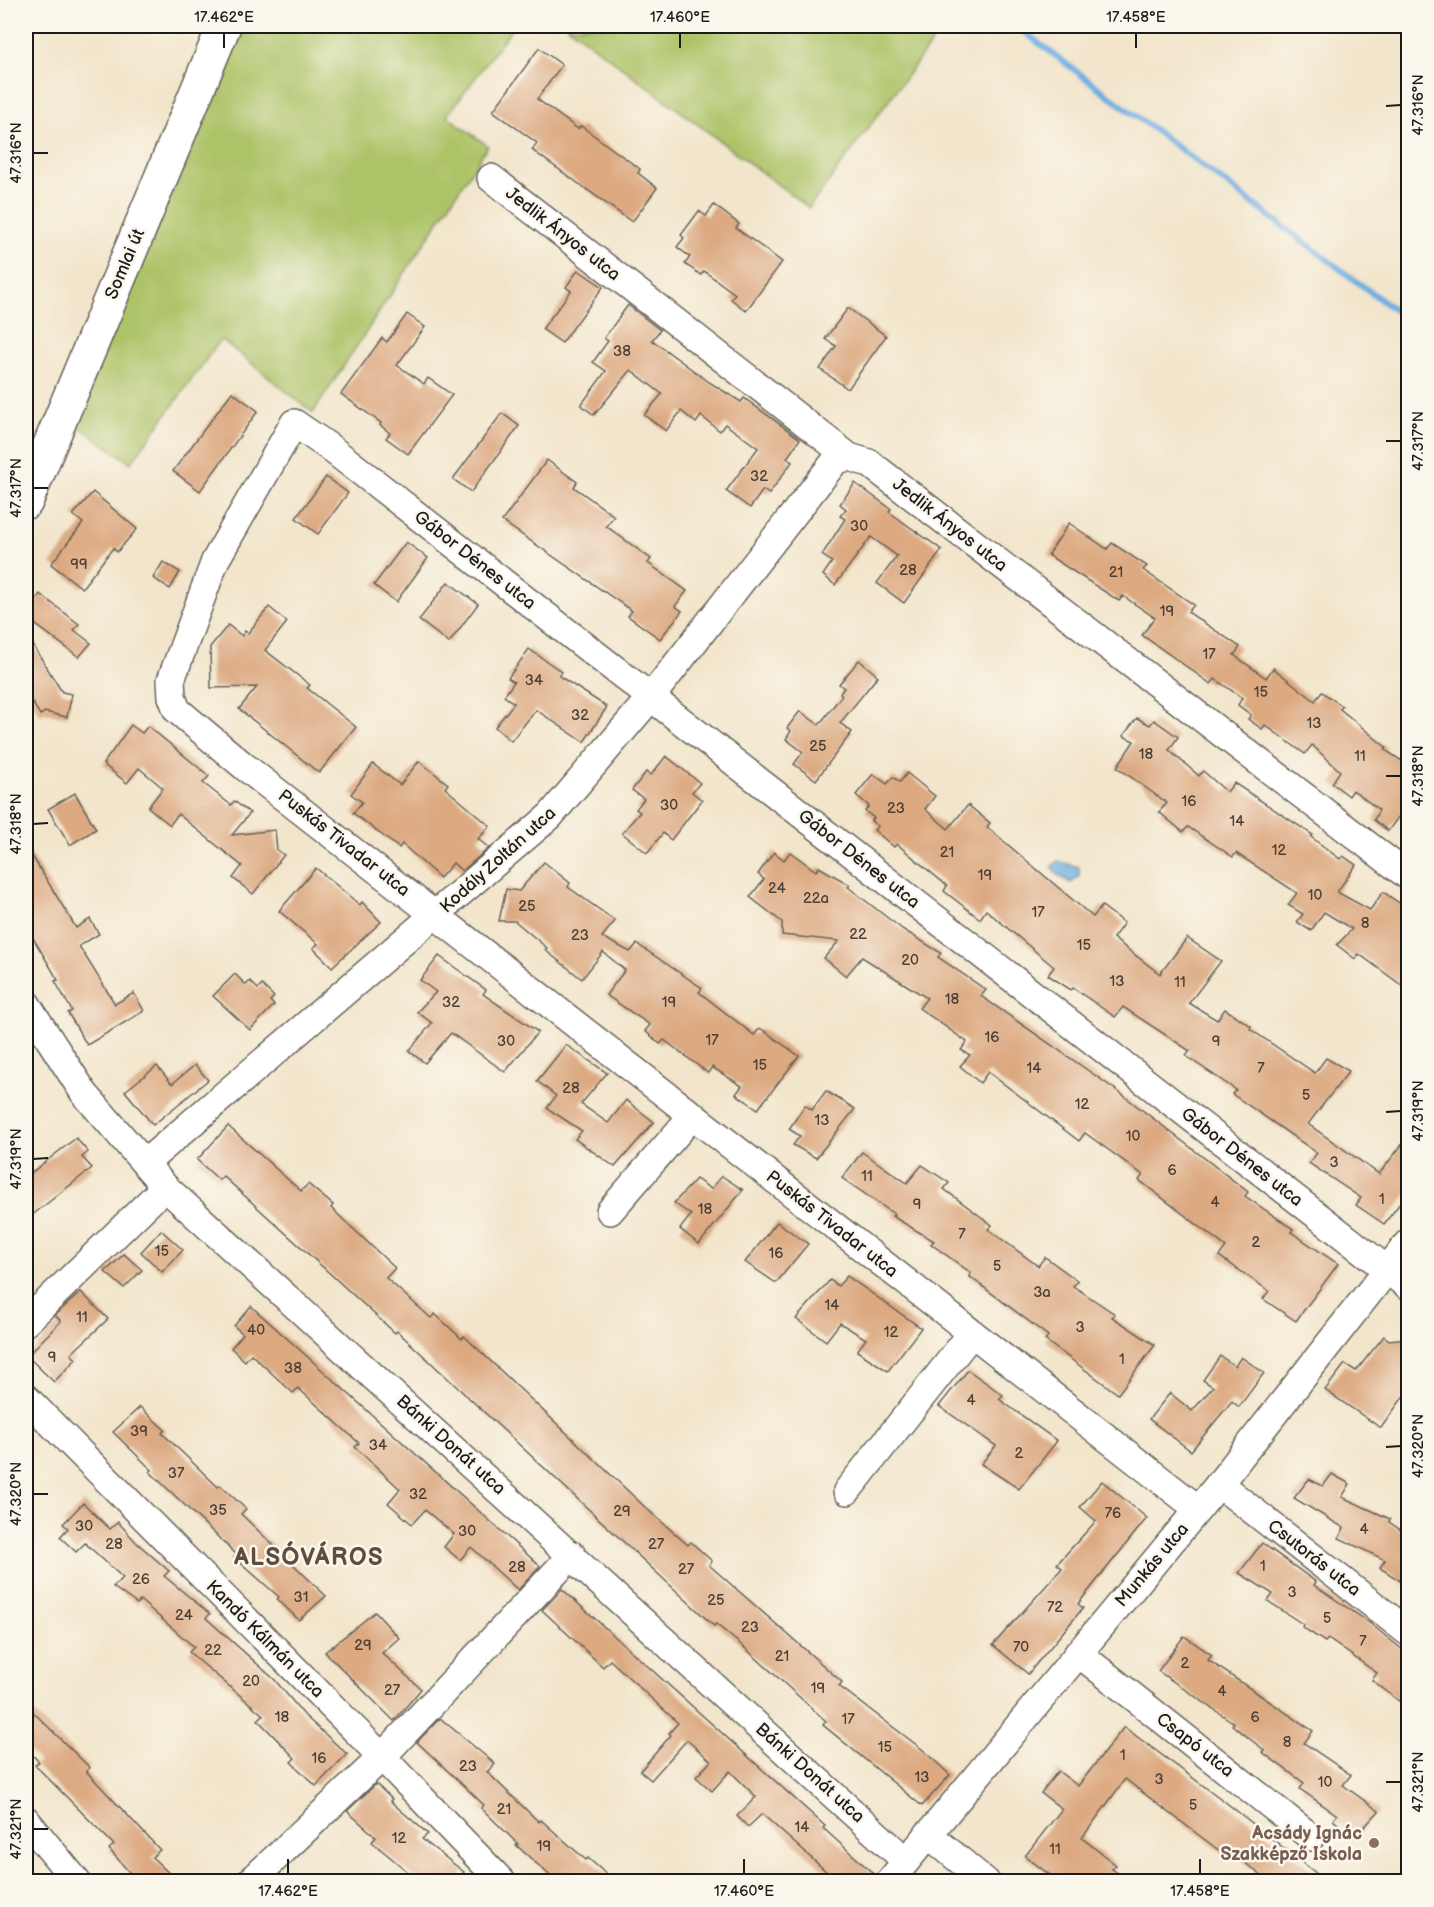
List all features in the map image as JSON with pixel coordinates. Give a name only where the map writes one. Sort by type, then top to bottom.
[{"type":"main road","name":"Somlai út","points":[[26,502],[224,26]]},
{"type":"street","name":"Jedlik Ányos utca","points":[[491,178],[849,457],[869,462],[1408,876]]},
{"type":"street","name":"Gábor Dénes utca","points":[[215,561],[294,423],[330,447],[1398,1278]]},
{"type":"street","name":"Kodály Zoltán utca","points":[[144,1163],[550,816],[651,698],[836,460],[849,457]]},
{"type":"street","name":"Puskás Tivadar utca","points":[[215,561],[171,680],[172,697],[177,710],[245,767],[1198,1509]]},
{"type":"street","name":"Bánki Donát utca","points":[[26,1004],[84,1093],[165,1187],[906,1861]]},
{"type":"street","points":[[610,1211],[693,1115]]},
{"type":"street","points":[[26,1322],[165,1187]]},
{"type":"street","name":"Munkás utca","points":[[889,1881],[1219,1484],[1398,1278],[1408,1244]]},
{"type":"street","points":[[847,1491],[972,1333]]},
{"type":"street","name":"Kandó Kálmán utca","points":[[26,1398],[502,1881]]},
{"type":"street","name":"Csutorás utca","points":[[1219,1484],[1408,1632]]},
{"type":"street","points":[[250,1881],[382,1757],[572,1555]]},
{"type":"street","name":"Csapó utca","points":[[1078,1653],[1311,1837]]},
{"type":"street","points":[[26,1820],[77,1881]]},
{"type":"street","points":[[928,1834],[986,1881]]},
{"type":"green space","points":[[243,26],[514,26],[447,116],[488,146],[313,413],[221,339],[131,463],[74,423]]},
{"type":"green space","points":[[567,26],[944,26],[809,208]]},
{"type":"water","points":[[1058,861],[1079,867],[1079,876],[1071,883],[1057,874],[1052,867]]},
{"type":"building","points":[[539,48],[562,65],[537,99],[578,129],[581,126],[640,169],[638,173],[657,188],[632,222],[532,150],[537,143],[493,111]]},
{"type":"building","points":[[714,205],[739,224],[736,228],[782,262],[746,311],[731,299],[735,294],[704,271],[701,275],[685,264],[690,257],[677,247],[684,238],[681,235],[699,211],[706,216]]},
{"type":"building","points":[[578,270],[603,287],[562,343],[542,329],[571,291],[566,287]]},
{"type":"building","points":[[628,305],[660,330],[652,340],[709,382],[741,402],[744,398],[800,439],[787,458],[792,462],[769,494],[763,490],[750,508],[726,491],[758,448],[725,424],[720,431],[701,416],[696,423],[681,411],[666,431],[644,415],[662,394],[631,370],[594,415],[581,405],[606,371],[593,362],[608,341],[604,338]]},
{"type":"building","points":[[848,308],[886,336],[848,389],[820,369],[836,346],[825,339]]},
{"type":"building","points":[[407,314],[425,327],[397,365],[424,384],[428,378],[452,395],[408,454],[386,438],[390,433],[380,425],[381,423],[341,394],[382,338],[387,342]]},
{"type":"building","points":[[232,392],[258,411],[200,491],[173,471]]},
{"type":"building","points":[[502,413],[519,426],[471,492],[453,479]]},
{"type":"building","points":[[547,460],[577,482],[574,487],[614,516],[606,526],[651,559],[648,563],[687,591],[675,606],[682,611],[660,639],[628,616],[632,611],[502,521]]},
{"type":"building","points":[[326,477],[348,493],[318,534],[296,518]]},
{"type":"building","points":[[855,483],[891,509],[889,512],[942,550],[904,603],[877,583],[897,556],[871,537],[835,585],[823,575],[832,562],[822,555],[845,519],[840,516],[846,509],[840,504]]},
{"type":"building","points":[[93,492],[137,529],[117,552],[113,548],[82,588],[51,564],[83,523],[73,515]]},
{"type":"building","points":[[1069,523],[1107,549],[1112,543],[1147,566],[1143,570],[1194,605],[1188,612],[1240,647],[1234,655],[1266,678],[1273,668],[1315,701],[1322,692],[1342,706],[1340,709],[1387,748],[1385,750],[1408,765],[1408,804],[1388,831],[1374,820],[1379,810],[1353,790],[1349,796],[1332,783],[1340,771],[1312,745],[1305,754],[1265,725],[1262,729],[1248,719],[1251,715],[1238,705],[1242,698],[1215,679],[1211,684],[1142,635],[1155,618],[1123,596],[1119,601],[1048,555]]},
{"type":"building","points":[[406,542],[428,558],[396,602],[374,585]]},
{"type":"building","points":[[163,562],[180,572],[170,589],[153,578]]},
{"type":"building","points":[[448,582],[478,604],[449,643],[419,620]]},
{"type":"building","points":[[40,594],[79,624],[74,630],[91,643],[79,657],[27,618],[27,611]]},
{"type":"building","points":[[269,607],[287,622],[265,650],[310,685],[307,688],[356,727],[319,773],[239,709],[257,687],[211,688],[210,647],[228,625],[242,636],[245,631],[248,633]]},
{"type":"building","points":[[26,634],[62,692],[72,694],[67,717],[45,712],[40,715],[26,692]]},
{"type":"building","points":[[529,649],[562,672],[559,676],[607,707],[584,742],[536,710],[511,741],[495,727],[514,703],[504,696],[514,682],[508,678]]},
{"type":"building","points":[[859,660],[878,676],[840,723],[852,732],[816,780],[794,764],[803,752],[786,739],[791,731],[787,728],[800,711],[819,725],[842,695],[840,693],[844,688],[839,684]]},
{"type":"building","points":[[1137,718],[1150,725],[1154,720],[1178,737],[1169,750],[1199,776],[1203,771],[1227,792],[1234,783],[1313,835],[1311,837],[1340,859],[1343,856],[1356,865],[1337,892],[1370,910],[1383,892],[1408,909],[1408,990],[1359,954],[1355,959],[1337,945],[1352,929],[1324,912],[1311,931],[1297,922],[1303,914],[1288,905],[1297,893],[1236,853],[1233,857],[1188,827],[1183,832],[1159,812],[1167,803],[1117,767],[1134,741],[1123,736]]},
{"type":"building","points":[[131,725],[142,733],[148,726],[209,776],[203,783],[231,805],[234,801],[250,813],[232,835],[275,830],[277,850],[284,855],[253,894],[233,878],[242,866],[178,814],[170,825],[148,807],[163,788],[139,768],[127,783],[103,764]]},
{"type":"building","points":[[666,756],[700,783],[692,792],[702,800],[671,840],[663,833],[647,853],[622,833],[640,812],[636,809],[644,799],[632,790],[646,772],[651,775]]},
{"type":"building","points":[[419,761],[448,784],[445,788],[490,826],[478,839],[489,848],[462,871],[453,863],[440,878],[402,844],[399,848],[353,813],[362,802],[351,794],[373,764],[400,785]]},
{"type":"building","points":[[907,773],[935,796],[925,809],[948,829],[968,805],[990,823],[987,827],[1093,917],[1102,906],[1124,923],[1113,938],[1160,974],[1187,938],[1221,961],[1189,1003],[1217,1020],[1225,1009],[1251,1026],[1250,1029],[1315,1073],[1326,1058],[1349,1071],[1308,1124],[1379,1174],[1408,1137],[1408,1193],[1384,1224],[1356,1205],[1361,1198],[1309,1163],[1317,1153],[1232,1094],[1236,1090],[1186,1056],[1190,1051],[1123,1007],[1115,1017],[1073,988],[1071,990],[1048,975],[1054,967],[986,910],[980,919],[944,891],[947,886],[897,844],[894,847],[874,830],[878,826],[871,821],[874,818],[865,811],[869,806],[856,795],[873,774],[887,784],[893,777],[900,782]]},
{"type":"building","points":[[75,793],[96,829],[70,845],[48,809]]},
{"type":"building","points":[[26,846],[76,928],[90,919],[99,934],[79,946],[115,1004],[134,993],[144,1011],[87,1045],[68,1013],[72,1011],[55,981],[58,980],[26,926]]},
{"type":"building","points":[[774,852],[784,860],[790,852],[816,871],[819,867],[850,885],[848,887],[902,929],[941,953],[938,957],[986,990],[981,996],[1119,1092],[1248,1192],[1245,1196],[1293,1229],[1291,1232],[1338,1264],[1296,1321],[1263,1299],[1269,1291],[1219,1256],[1226,1247],[1139,1180],[1143,1175],[1085,1133],[1079,1141],[988,1072],[980,1083],[960,1066],[970,1055],[961,1050],[967,1042],[919,1008],[927,998],[862,957],[846,976],[824,958],[839,941],[782,935],[782,922],[750,897],[764,879],[758,874]]},
{"type":"building","points":[[544,862],[570,883],[568,887],[615,921],[602,937],[630,952],[637,944],[702,988],[699,992],[754,1035],[760,1028],[799,1056],[758,1109],[736,1094],[742,1086],[712,1067],[708,1073],[664,1040],[660,1044],[645,1031],[650,1025],[606,995],[625,970],[603,952],[582,979],[545,950],[547,948],[515,921],[499,921],[506,889],[519,891]]},
{"type":"building","points":[[316,868],[360,905],[362,902],[381,922],[332,967],[313,948],[318,944],[279,911]]},
{"type":"building","points":[[439,956],[486,990],[483,994],[538,1032],[505,1072],[451,1033],[425,1063],[409,1051],[432,1023],[417,1012],[436,992],[420,980]]},
{"type":"building","points":[[235,974],[246,985],[250,981],[258,989],[262,985],[274,997],[270,1001],[274,1005],[250,1030],[213,996]]},
{"type":"building","points":[[566,1045],[607,1073],[581,1104],[608,1123],[626,1100],[654,1122],[615,1167],[575,1139],[582,1131],[547,1108],[556,1096],[537,1081]]},
{"type":"building","points":[[195,1065],[208,1080],[153,1125],[125,1091],[157,1066],[172,1084]]},
{"type":"building","points":[[826,1091],[855,1109],[816,1158],[793,1145],[800,1136],[789,1129],[805,1105],[812,1110]]},
{"type":"building","points":[[228,1126],[301,1191],[308,1184],[333,1205],[331,1208],[395,1268],[386,1278],[431,1318],[435,1314],[462,1339],[464,1336],[646,1508],[688,1545],[691,1542],[712,1561],[709,1565],[842,1682],[839,1686],[922,1749],[950,1775],[922,1806],[823,1725],[826,1721],[746,1649],[716,1624],[714,1626],[397,1331],[395,1333],[223,1176],[219,1180],[197,1160]]},
{"type":"building","points":[[76,1138],[88,1152],[82,1157],[92,1168],[26,1220],[26,1177]]},
{"type":"building","points":[[862,1152],[907,1183],[922,1165],[949,1183],[944,1189],[992,1225],[988,1229],[1038,1266],[1045,1257],[1078,1281],[1073,1286],[1115,1314],[1112,1317],[1155,1345],[1118,1394],[1045,1340],[1048,1336],[969,1276],[971,1273],[931,1244],[934,1241],[892,1216],[894,1214],[842,1178]]},
{"type":"building","points":[[722,1176],[743,1190],[699,1244],[680,1229],[691,1215],[674,1203],[696,1179],[711,1189]]},
{"type":"building","points":[[777,1222],[808,1244],[776,1283],[745,1262]]},
{"type":"building","points":[[161,1230],[183,1250],[162,1272],[141,1252]]},
{"type":"building","points":[[124,1254],[142,1270],[124,1288],[105,1272]]},
{"type":"building","points":[[847,1276],[921,1328],[888,1371],[857,1351],[866,1339],[840,1323],[826,1341],[796,1319],[830,1280],[838,1286]]},
{"type":"building","points":[[81,1292],[108,1319],[71,1354],[76,1359],[54,1382],[27,1356],[61,1321],[55,1315]]},
{"type":"building","points":[[251,1306],[540,1566],[518,1590],[471,1547],[460,1560],[444,1547],[454,1534],[425,1510],[412,1524],[388,1503],[400,1489],[355,1447],[359,1443],[298,1388],[293,1393],[251,1354],[245,1361],[231,1348],[243,1334],[234,1326]]},
{"type":"building","points":[[1384,1336],[1389,1340],[1408,1338],[1408,1390],[1381,1428],[1325,1390],[1345,1364],[1356,1371]]},
{"type":"building","points":[[1220,1356],[1235,1366],[1241,1357],[1264,1373],[1239,1407],[1232,1401],[1191,1451],[1149,1419],[1170,1393],[1192,1411],[1213,1387],[1203,1380]]},
{"type":"building","points":[[968,1370],[1003,1395],[999,1399],[1057,1441],[1019,1489],[981,1464],[996,1446],[939,1406]]},
{"type":"building","points":[[140,1407],[165,1430],[162,1433],[218,1487],[220,1485],[246,1509],[241,1514],[326,1596],[299,1620],[277,1599],[279,1597],[234,1557],[237,1555],[150,1472],[152,1470],[113,1432]]},
{"type":"building","points":[[1332,1474],[1350,1484],[1342,1497],[1390,1519],[1389,1522],[1408,1535],[1408,1586],[1380,1568],[1385,1560],[1339,1538],[1344,1528],[1294,1498],[1309,1479],[1323,1486]]},
{"type":"building","points":[[1102,1481],[1147,1518],[1078,1604],[1083,1608],[1028,1674],[993,1645],[1062,1568],[1057,1564],[1096,1521],[1080,1507]]},
{"type":"building","points":[[83,1503],[110,1529],[118,1522],[136,1542],[169,1571],[164,1576],[210,1614],[206,1618],[274,1679],[305,1716],[347,1754],[316,1786],[291,1762],[295,1758],[258,1720],[263,1715],[189,1652],[194,1647],[140,1600],[137,1604],[113,1587],[123,1578],[85,1543],[76,1552],[60,1537],[68,1528],[63,1524]]},
{"type":"building","points":[[1262,1543],[1316,1582],[1314,1585],[1367,1621],[1408,1654],[1408,1708],[1372,1680],[1377,1673],[1328,1639],[1325,1642],[1302,1627],[1304,1625],[1268,1601],[1273,1594],[1239,1573]]},
{"type":"building","points":[[562,1589],[825,1826],[823,1828],[875,1875],[874,1881],[837,1881],[762,1814],[748,1827],[737,1816],[756,1797],[730,1771],[712,1791],[696,1777],[711,1761],[687,1740],[651,1780],[640,1771],[671,1735],[669,1733],[678,1723],[610,1660],[603,1667],[542,1610]]},
{"type":"building","points":[[375,1612],[399,1638],[382,1653],[421,1689],[394,1721],[325,1652]]},
{"type":"building","points":[[1184,1636],[1212,1655],[1208,1660],[1313,1731],[1304,1743],[1351,1775],[1343,1785],[1379,1811],[1355,1837],[1333,1820],[1337,1815],[1300,1789],[1304,1783],[1262,1752],[1264,1750],[1232,1725],[1234,1723],[1158,1671]]},
{"type":"building","points":[[26,1705],[90,1768],[86,1771],[160,1850],[152,1857],[177,1881],[137,1881],[109,1849],[114,1845],[35,1765],[39,1762],[26,1748]]},
{"type":"building","points":[[440,1718],[495,1764],[487,1772],[539,1822],[541,1820],[586,1860],[588,1858],[614,1881],[556,1881],[516,1845],[518,1844],[481,1808],[484,1805],[417,1742]]},
{"type":"building","points":[[1124,1727],[1326,1881],[1268,1881],[1229,1850],[1225,1855],[1125,1779],[1082,1838],[1116,1865],[1112,1869],[1129,1881],[1058,1881],[1025,1856],[1062,1809],[1041,1793],[1058,1771],[1078,1786]]},
{"type":"building","points":[[376,1784],[392,1799],[390,1801],[428,1834],[422,1839],[464,1872],[456,1881],[419,1881],[372,1842],[376,1837],[347,1811]]},
{"type":"waterway","points":[[1016,26],[1408,320]]},
{"type":"place","name":"Acsády Ignác Szakképző Iskola","points":[[1374,1843]]},
{"type":"district","name":"ALSÓVÁROS","points":[[309,1557]]}]
